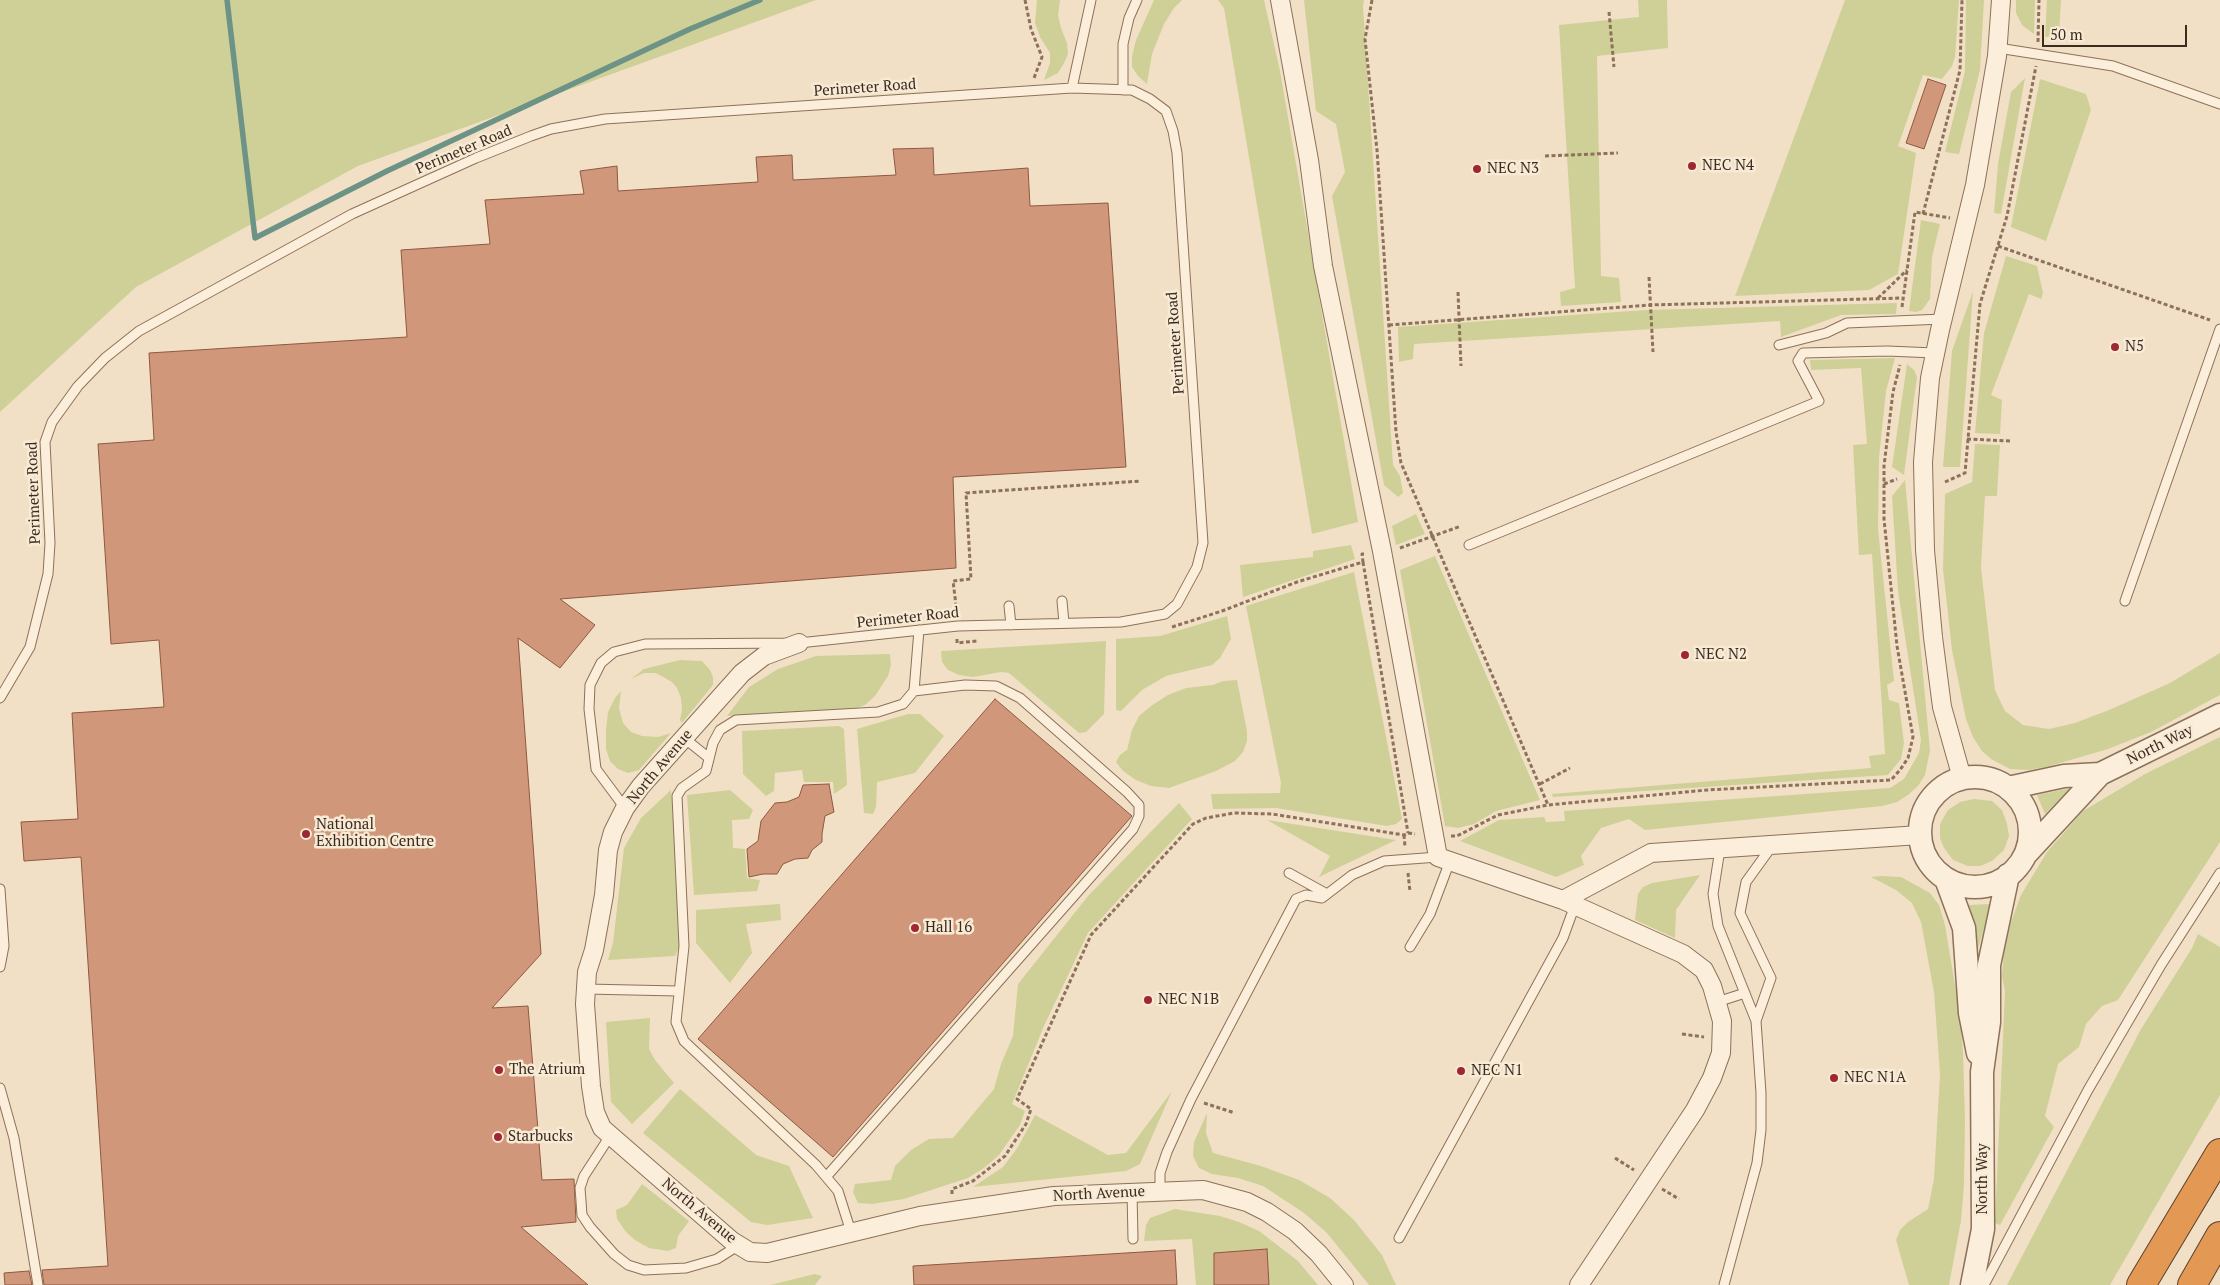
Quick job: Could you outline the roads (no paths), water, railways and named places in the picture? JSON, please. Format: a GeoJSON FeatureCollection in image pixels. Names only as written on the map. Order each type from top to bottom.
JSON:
{"type":"FeatureCollection","features":[{"type":"Feature","properties":{"kind":"highway"},"geometry":{"type":"LineString","coordinates":[[2141,1285],[2220,1153]]}},
{"type":"Feature","properties":{"kind":"highway"},"geometry":{"type":"LineString","coordinates":[[2192,1285],[2220,1236]]}},
{"type":"Feature","properties":{"kind":"street"},"geometry":{"type":"LineString","coordinates":[[1280,0],[1309,160],[1323,266],[1382,551],[1433,837],[1444,859],[1569,902],[1683,954],[1704,970],[1717,1002],[1722,1022],[1721,1053],[1712,1078],[1695,1110],[1579,1285]]}},
{"type":"Feature","properties":{"kind":"street"},"geometry":{"type":"LineString","coordinates":[[1962,778],[1942,707],[1932,637],[1925,550],[1923,462],[1930,378],[1975,185],[1998,48],[2001,0]]}},
{"type":"Feature","properties":{"kind":"street","name":"North Avenue"},"geometry":{"type":"LineString","coordinates":[[799,643],[764,656],[742,673],[641,786],[625,808],[613,832],[608,850],[604,895],[594,950],[587,972],[585,1004],[591,1086],[595,1112],[602,1128],[739,1245],[750,1252],[767,1253],[920,1216],[1054,1196],[1203,1190],[1248,1202],[1267,1212],[1295,1231],[1319,1254],[1344,1285]]}},
{"type":"Feature","properties":{"kind":"street","name":"North Way"},"geometry":{"type":"LineString","coordinates":[[2024,856],[2100,774],[2220,715]]}},
{"type":"Feature","properties":{"kind":"street","name":"North Way"},"geometry":{"type":"LineString","coordinates":[[2008,788],[2064,776],[2100,774]]}},
{"type":"Feature","properties":{"kind":"street"},"geometry":{"type":"LineString","coordinates":[[1962,778],[1986,778],[2008,788],[2019,799],[2026,812],[2029,826],[2029,841],[2024,856],[2008,876],[1988,885],[1966,886],[1946,879],[1932,867],[1923,852],[1920,835],[1924,810],[1930,799],[1950,782],[1962,778]]}},
{"type":"Feature","properties":{"kind":"street"},"geometry":{"type":"LineString","coordinates":[[1569,902],[1651,853],[1920,835]]}},
{"type":"Feature","properties":{"kind":"street","name":"North Way"},"geometry":{"type":"LineString","coordinates":[[1972,1285],[1983,1229],[1982,1072],[1989,1022],[1990,965],[2008,876]]}},
{"type":"Feature","properties":{"kind":"street","name":"North Way"},"geometry":{"type":"LineString","coordinates":[[1946,879],[1964,928],[1970,1013],[1982,1072]]}},
{"type":"Feature","properties":{"kind":"lane"},"geometry":{"type":"LineString","coordinates":[[1072,88],[1090,0]]}},
{"type":"Feature","properties":{"kind":"lane"},"geometry":{"type":"LineString","coordinates":[[1123,90],[1123,44],[1129,18],[1137,0]]}},
{"type":"Feature","properties":{"kind":"lane"},"geometry":{"type":"LineString","coordinates":[[1998,48],[2113,66],[2220,104]]}},
{"type":"Feature","properties":{"kind":"lane","name":"Perimeter Road"},"geometry":{"type":"LineString","coordinates":[[0,698],[3,688],[18,670],[30,647],[48,574],[50,543],[45,442],[47,432],[78,386],[104,358],[139,331],[214,288],[352,214],[476,158],[551,129],[605,119],[1072,88],[1132,90],[1150,99],[1166,111],[1173,131],[1177,153],[1203,543],[1197,567],[1187,589],[1177,604],[1165,614],[1121,622],[958,626],[799,643],[645,644],[614,652],[601,663],[590,685],[589,709],[596,769],[625,808]]}},
{"type":"Feature","properties":{"kind":"lane"},"geometry":{"type":"LineString","coordinates":[[1779,345],[1826,333],[1847,324],[1943,319]]}},
{"type":"Feature","properties":{"kind":"lane"},"geometry":{"type":"LineString","coordinates":[[2125,601],[2220,329]]}},
{"type":"Feature","properties":{"kind":"lane"},"geometry":{"type":"LineString","coordinates":[[1470,545],[1819,401],[1798,361],[1803,354],[1935,353]]}},
{"type":"Feature","properties":{"kind":"lane"},"geometry":{"type":"LineString","coordinates":[[1062,600],[1064,623]]}},
{"type":"Feature","properties":{"kind":"lane"},"geometry":{"type":"LineString","coordinates":[[1009,606],[1010,624]]}},
{"type":"Feature","properties":{"kind":"lane"},"geometry":{"type":"LineString","coordinates":[[851,1232],[838,1190],[816,1165],[684,1041],[676,1022],[684,946],[677,796],[682,788],[706,771],[713,743],[720,730],[736,720],[878,712],[903,704],[914,690],[919,630]]}},
{"type":"Feature","properties":{"kind":"lane"},"geometry":{"type":"LineString","coordinates":[[826,1177],[1133,829],[1139,816],[1139,806],[1127,792],[1020,698],[996,686],[964,686],[914,690]]}},
{"type":"Feature","properties":{"kind":"lane"},"geometry":{"type":"LineString","coordinates":[[684,738],[709,758]]}},
{"type":"Feature","properties":{"kind":"lane"},"geometry":{"type":"LineString","coordinates":[[1756,1021],[1771,978],[1740,913],[1746,882],[1772,846]]}},
{"type":"Feature","properties":{"kind":"lane"},"geometry":{"type":"LineString","coordinates":[[1720,849],[1713,894],[1718,926],[1756,1021],[1761,1093],[1761,1130],[1757,1163],[1724,1285]]}},
{"type":"Feature","properties":{"kind":"lane"},"geometry":{"type":"LineString","coordinates":[[1160,1191],[1160,1173],[1167,1152],[1191,1099],[1296,899],[1306,895],[1322,898],[1352,876],[1384,861],[1444,859],[1430,914],[1410,947]]}},
{"type":"Feature","properties":{"kind":"lane"},"geometry":{"type":"LineString","coordinates":[[1289,873],[1327,894]]}},
{"type":"Feature","properties":{"kind":"lane"},"geometry":{"type":"LineString","coordinates":[[1984,1285],[2088,1090],[2161,965],[2220,873]]}},
{"type":"Feature","properties":{"kind":"lane"},"geometry":{"type":"LineString","coordinates":[[0,889],[4,946],[0,967]]}},
{"type":"Feature","properties":{"kind":"lane"},"geometry":{"type":"LineString","coordinates":[[1399,1238],[1563,938],[1569,902]]}},
{"type":"Feature","properties":{"kind":"lane"},"geometry":{"type":"LineString","coordinates":[[586,989],[678,991]]}},
{"type":"Feature","properties":{"kind":"lane"},"geometry":{"type":"LineString","coordinates":[[1717,1002],[1745,994]]}},
{"type":"Feature","properties":{"kind":"lane"},"geometry":{"type":"LineString","coordinates":[[0,1088],[14,1138],[38,1285]]}},
{"type":"Feature","properties":{"kind":"lane"},"geometry":{"type":"LineString","coordinates":[[610,1136],[584,1176],[580,1188],[580,1201],[582,1215],[614,1254],[628,1265],[644,1270],[678,1269],[701,1265],[717,1259],[739,1245]]}},
{"type":"Feature","properties":{"kind":"lane"},"geometry":{"type":"LineString","coordinates":[[1132,1192],[1133,1239]]}},
{"type":"Feature","properties":{"kind":"waterway"},"geometry":{"type":"LineString","coordinates":[[227,0],[255,238],[387,171],[690,29],[760,0]]}},
{"type":"Feature","properties":{"kind":"place","name":"NEC N4"},"geometry":{"type":"Point","coordinates":[1692,166]}},
{"type":"Feature","properties":{"kind":"place","name":"NEC N3"},"geometry":{"type":"Point","coordinates":[1477,169]}},
{"type":"Feature","properties":{"kind":"place","name":"N5"},"geometry":{"type":"Point","coordinates":[2115,347]}},
{"type":"Feature","properties":{"kind":"place","name":"NEC N2"},"geometry":{"type":"Point","coordinates":[1685,655]}},
{"type":"Feature","properties":{"kind":"place","name":"National Exhibition Centre"},"geometry":{"type":"Point","coordinates":[306,834]}},
{"type":"Feature","properties":{"kind":"place","name":"Hall 16"},"geometry":{"type":"Point","coordinates":[915,928]}},
{"type":"Feature","properties":{"kind":"place","name":"NEC N1B"},"geometry":{"type":"Point","coordinates":[1148,1000]}},
{"type":"Feature","properties":{"kind":"place","name":"The Atrium"},"geometry":{"type":"Point","coordinates":[499,1070]}},
{"type":"Feature","properties":{"kind":"place","name":"NEC N1"},"geometry":{"type":"Point","coordinates":[1461,1071]}},
{"type":"Feature","properties":{"kind":"place","name":"NEC N1A"},"geometry":{"type":"Point","coordinates":[1834,1078]}},
{"type":"Feature","properties":{"kind":"place","name":"Starbucks"},"geometry":{"type":"Point","coordinates":[498,1137]}}]}
